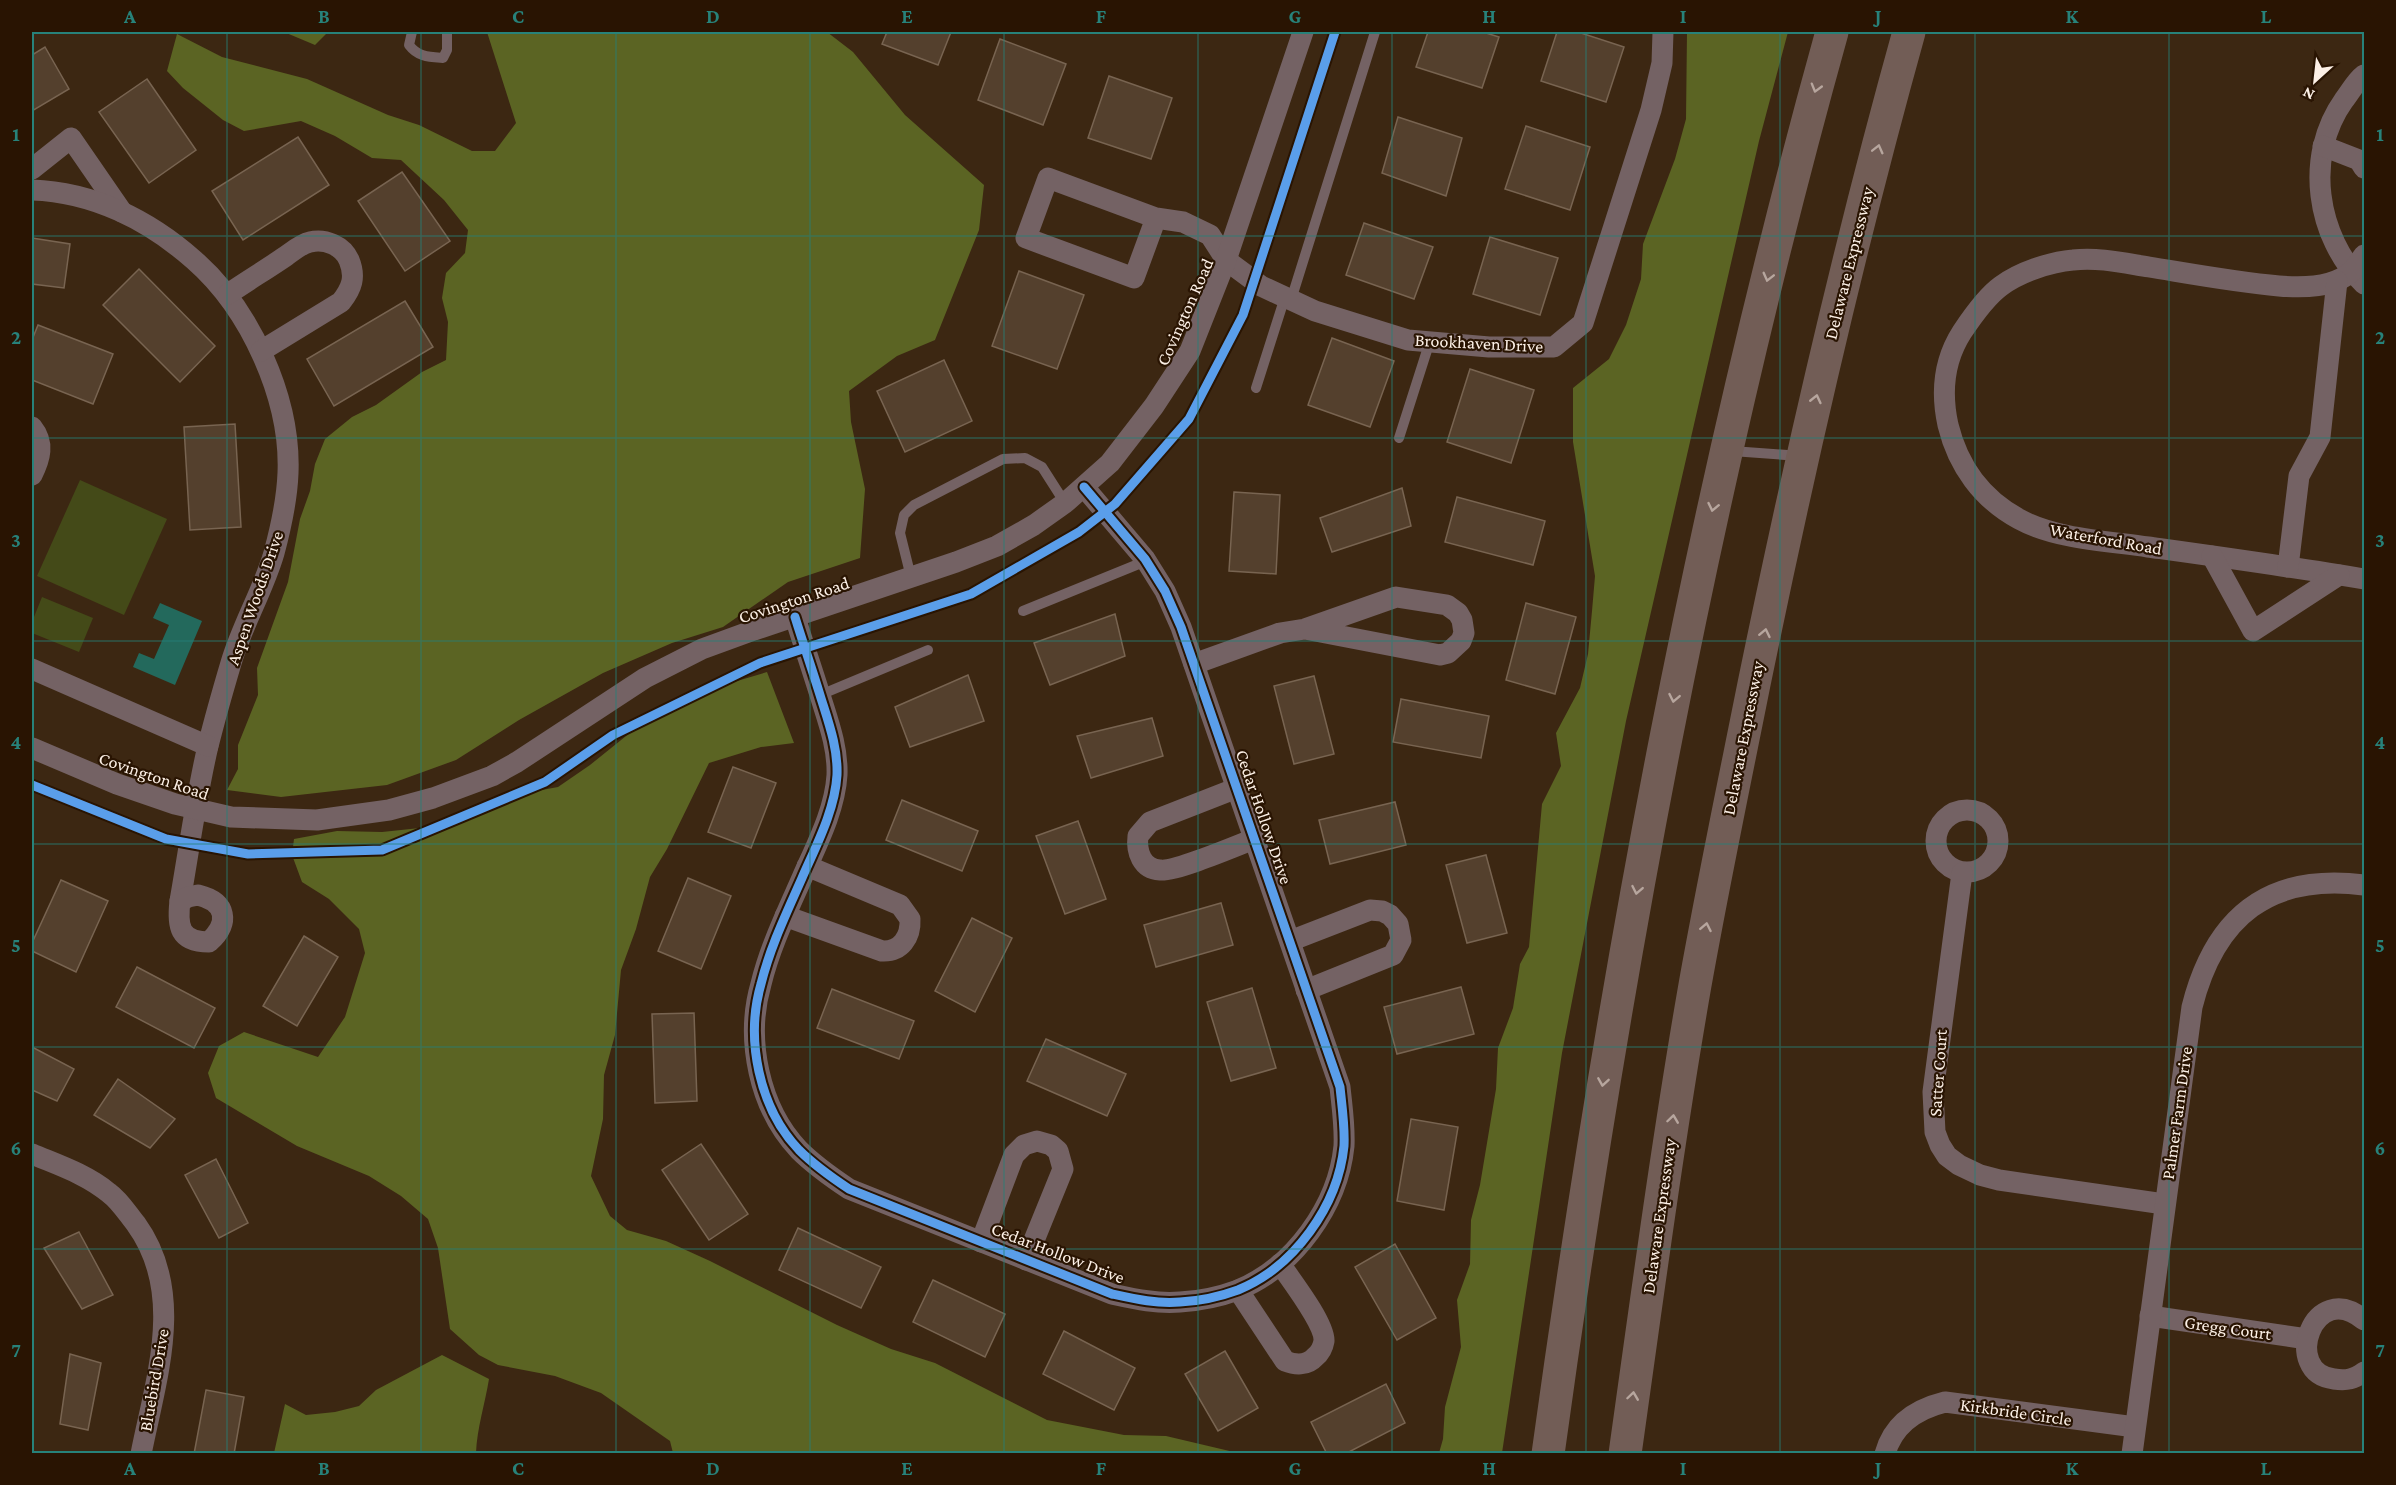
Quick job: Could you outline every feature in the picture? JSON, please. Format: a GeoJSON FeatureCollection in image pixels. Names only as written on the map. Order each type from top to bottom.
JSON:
{"type":"FeatureCollection","features":[{"type":"Feature","properties":{"kind":"highway"},"geometry":{"type":"LineString","coordinates":[[1548,1454],[1602,1086],[1681,662],[1725,450],[1775,245],[1832,32]]}},
{"type":"Feature","properties":{"kind":"highway","name":"Delaware Expressway"},"geometry":{"type":"LineString","coordinates":[[1625,1454],[1673,1122],[1696,981],[1741,749],[1803,456],[1836,314],[1909,32]]}},
{"type":"Feature","properties":{"kind":"street","name":"Covington Road"},"geometry":{"type":"LineString","coordinates":[[32,748],[117,784],[197,810],[231,817],[317,820],[389,810],[433,798],[492,776],[517,762],[613,697],[702,649],[997,546],[1034,525],[1065,503],[1110,463],[1173,380],[1190,351],[1226,260],[1303,32]]}},
{"type":"Feature","properties":{"kind":"street","name":"Brookhaven Drive"},"geometry":{"type":"LineString","coordinates":[[1226,260],[1261,286],[1315,311],[1407,340],[1489,347],[1554,347],[1583,323],[1651,110],[1662,63],[1663,32]]}},
{"type":"Feature","properties":{"kind":"street"},"geometry":{"type":"LineString","coordinates":[[2351,279],[2323,211],[2320,187],[2323,146],[2338,108],[2364,75]]}},
{"type":"Feature","properties":{"kind":"street","name":"Aspen Woods Drive"},"geometry":{"type":"LineString","coordinates":[[32,169],[71,138],[122,212]]}},
{"type":"Feature","properties":{"kind":"street"},"geometry":{"type":"LineString","coordinates":[[2323,146],[2359,160],[2364,168]]}},
{"type":"Feature","properties":{"kind":"street"},"geometry":{"type":"LineString","coordinates":[[1156,218],[1134,278],[1026,238],[1048,178],[1156,218],[1183,222],[1210,235],[1226,260]]}},
{"type":"Feature","properties":{"kind":"street","name":"Aspen Woods Drive"},"geometry":{"type":"LineString","coordinates":[[32,190],[66,194],[122,212],[153,227],[175,243],[211,275],[228,294],[261,351],[272,379],[287,441],[288,472],[285,507],[273,554],[232,660],[208,746],[197,810]]}},
{"type":"Feature","properties":{"kind":"street"},"geometry":{"type":"LineString","coordinates":[[228,294],[307,242],[327,242],[347,256],[353,270],[353,280],[350,290],[341,302],[261,351]]}},
{"type":"Feature","properties":{"kind":"street"},"geometry":{"type":"LineString","coordinates":[[2288,567],[2299,476],[2320,437],[2351,279],[2364,255]]}},
{"type":"Feature","properties":{"kind":"street","name":"Waterford Road"},"geometry":{"type":"LineString","coordinates":[[2351,279],[2297,288],[2254,284],[2110,261],[2073,260],[2050,265],[2002,285],[1994,292],[1963,330],[1954,345],[1946,368],[1944,386],[1946,416],[1951,435],[1969,475],[1998,506],[2036,526],[2074,536],[2364,579]]}},
{"type":"Feature","properties":{"kind":"street"},"geometry":{"type":"LineString","coordinates":[[32,427],[41,446],[39,460],[32,475]]}},
{"type":"Feature","properties":{"kind":"street","name":"Cedar Hollow Drive"},"geometry":{"type":"LineString","coordinates":[[795,617],[832,733],[837,758],[837,776],[831,806],[785,916],[761,983],[755,1040],[762,1083],[781,1125],[797,1148],[817,1167],[849,1189],[1112,1294],[1150,1302],[1178,1303],[1213,1298],[1238,1290],[1257,1281],[1280,1264],[1303,1240],[1325,1208],[1336,1184],[1344,1146],[1340,1087],[1194,664],[1165,591],[1146,561],[1084,487]]}},
{"type":"Feature","properties":{"kind":"street"},"geometry":{"type":"LineString","coordinates":[[2212,556],[2253,631],[2339,575]]}},
{"type":"Feature","properties":{"kind":"street"},"geometry":{"type":"LineString","coordinates":[[1194,664],[1280,633],[1305,629],[1396,597],[1448,605],[1458,613],[1462,620],[1464,633],[1455,648],[1440,655],[1305,629]]}},
{"type":"Feature","properties":{"kind":"street"},"geometry":{"type":"LineString","coordinates":[[32,669],[208,746]]}},
{"type":"Feature","properties":{"kind":"street","name":"Cedar Hollow Drive"},"geometry":{"type":"LineString","coordinates":[[1237,788],[1150,822],[1138,836],[1138,854],[1150,867],[1168,870],[1254,839]]}},
{"type":"Feature","properties":{"kind":"street","name":"Covington Road"},"geometry":{"type":"LineString","coordinates":[[180,902],[197,810]]}},
{"type":"Feature","properties":{"kind":"street"},"geometry":{"type":"LineString","coordinates":[[785,916],[882,951],[900,946],[908,936],[910,919],[900,905],[807,866]]}},
{"type":"Feature","properties":{"kind":"street","name":"Satter Court"},"geometry":{"type":"LineString","coordinates":[[1962,873],[1933,1092],[1935,1132],[1940,1145],[1947,1156],[1959,1165],[1999,1180],[2164,1204]]}},
{"type":"Feature","properties":{"kind":"street","name":"Palmer Farm Drive"},"geometry":{"type":"LineString","coordinates":[[2132,1454],[2192,1007],[2206,964],[2218,941],[2232,924],[2247,910],[2271,896],[2290,888],[2318,883],[2364,885]]}},
{"type":"Feature","properties":{"kind":"street"},"geometry":{"type":"LineString","coordinates":[[1290,941],[1370,910],[1382,911],[1390,915],[1398,924],[1401,940],[1393,955],[1306,990]]}},
{"type":"Feature","properties":{"kind":"street","name":"Cedar Hollow Drive"},"geometry":{"type":"LineString","coordinates":[[981,1242],[1014,1155],[1024,1145],[1037,1141],[1051,1144],[1058,1151],[1063,1169],[1026,1260]]}},
{"type":"Feature","properties":{"kind":"street","name":"Bluebird Drive"},"geometry":{"type":"LineString","coordinates":[[32,1154],[78,1172],[109,1192],[122,1204],[141,1231],[154,1257],[160,1279],[165,1325],[141,1454]]}},
{"type":"Feature","properties":{"kind":"street"},"geometry":{"type":"LineString","coordinates":[[1238,1290],[1285,1361],[1302,1364],[1314,1359],[1322,1349],[1324,1340],[1322,1328],[1280,1264]]}},
{"type":"Feature","properties":{"kind":"street"},"geometry":{"type":"LineString","coordinates":[[2364,1320],[2352,1311],[2339,1309],[2326,1312],[2316,1319],[2308,1331],[2307,1339],[2311,1364],[2318,1373],[2326,1378],[2354,1379],[2364,1372]]}},
{"type":"Feature","properties":{"kind":"street","name":"Gregg Court"},"geometry":{"type":"LineString","coordinates":[[2150,1316],[2307,1339]]}},
{"type":"Feature","properties":{"kind":"street","name":"Kirkbride Circle"},"geometry":{"type":"LineString","coordinates":[[1885,1454],[1891,1438],[1913,1415],[1928,1406],[1945,1402],[2135,1427]]}},
{"type":"Feature","properties":{"kind":"lane"},"geometry":{"type":"LineString","coordinates":[[412,32],[409,45],[414,52],[425,57],[443,58],[447,50],[447,32]]}},
{"type":"Feature","properties":{"kind":"lane"},"geometry":{"type":"LineString","coordinates":[[1256,388],[1288,298],[1375,32]]}},
{"type":"Feature","properties":{"kind":"lane"},"geometry":{"type":"LineString","coordinates":[[1399,438],[1430,341]]}},
{"type":"Feature","properties":{"kind":"lane"},"geometry":{"type":"LineString","coordinates":[[1725,450],[1803,456]]}},
{"type":"Feature","properties":{"kind":"lane"},"geometry":{"type":"LineString","coordinates":[[911,577],[900,533],[903,515],[914,505],[1003,459],[1025,458],[1041,467],[1065,503]]}},
{"type":"Feature","properties":{"kind":"lane"},"geometry":{"type":"LineString","coordinates":[[1023,611],[1146,561]]}},
{"type":"Feature","properties":{"kind":"lane"},"geometry":{"type":"LineString","coordinates":[[820,695],[928,650]]}},
{"type":"Feature","properties":{"kind":"green space"},"geometry":{"type":"Polygon","coordinates":[[[284,32],[328,32],[315,45],[284,32]]]}},
{"type":"Feature","properties":{"kind":"green space"},"geometry":{"type":"Polygon","coordinates":[[[487,32],[827,32],[853,52],[905,115],[984,185],[979,230],[935,340],[897,356],[849,391],[851,422],[865,489],[860,558],[788,582],[723,627],[672,643],[603,673],[519,720],[456,760],[387,785],[281,797],[227,790],[238,769],[238,745],[258,695],[257,668],[288,582],[300,519],[310,491],[315,464],[325,439],[352,417],[376,405],[422,372],[446,360],[448,322],[442,298],[446,273],[465,253],[468,230],[444,200],[401,160],[372,158],[335,136],[301,121],[244,131],[223,120],[183,88],[167,71],[177,34],[222,57],[307,79],[388,115],[419,125],[472,151],[495,151],[516,123],[487,32]]]}},
{"type":"Feature","properties":{"kind":"green space"},"geometry":{"type":"Polygon","coordinates":[[[1687,32],[1788,32],[1759,141],[1626,721],[1562,1053],[1502,1453],[1439,1453],[1443,1439],[1445,1407],[1461,1347],[1457,1300],[1470,1264],[1471,1220],[1480,1185],[1496,1089],[1498,1048],[1513,1008],[1520,964],[1529,947],[1542,804],[1561,766],[1556,733],[1580,688],[1588,654],[1595,576],[1573,442],[1573,388],[1609,359],[1626,325],[1641,279],[1643,244],[1675,159],[1686,119],[1687,32]]]}},
{"type":"Feature","properties":{"kind":"green space"},"geometry":{"type":"Polygon","coordinates":[[[80,480],[167,519],[124,615],[37,576],[80,480]]]}},
{"type":"Feature","properties":{"kind":"green space"},"geometry":{"type":"Polygon","coordinates":[[[42,597],[93,618],[79,652],[32,633],[32,622],[42,597]]]}},
{"type":"Feature","properties":{"kind":"green space"},"geometry":{"type":"Polygon","coordinates":[[[767,672],[794,743],[761,747],[709,763],[667,849],[650,877],[636,929],[621,970],[615,1035],[604,1075],[603,1119],[591,1176],[610,1216],[627,1230],[666,1241],[837,1325],[891,1349],[935,1363],[1047,1420],[1124,1435],[1166,1436],[1238,1453],[673,1453],[670,1441],[601,1393],[555,1376],[498,1365],[479,1355],[450,1329],[438,1248],[428,1219],[401,1196],[369,1176],[297,1146],[216,1098],[208,1073],[219,1046],[244,1032],[318,1057],[345,1017],[365,953],[359,929],[329,899],[302,882],[292,855],[294,839],[337,831],[382,832],[439,826],[488,800],[558,787],[631,732],[662,712],[700,692],[767,672]]]}},
{"type":"Feature","properties":{"kind":"green space"},"geometry":{"type":"Polygon","coordinates":[[[442,1355],[489,1379],[479,1425],[476,1453],[274,1453],[285,1404],[306,1415],[335,1412],[359,1406],[376,1390],[442,1355]]]}},
{"type":"Feature","properties":{"kind":"water"},"geometry":{"type":"Polygon","coordinates":[[[160,603],[202,621],[175,685],[133,667],[139,653],[154,659],[169,625],[153,618],[160,603]]]}},
{"type":"Feature","properties":{"kind":"building"},"geometry":{"type":"Polygon","coordinates":[[[887,32],[951,32],[938,65],[882,44],[887,32]]]}},
{"type":"Feature","properties":{"kind":"building"},"geometry":{"type":"Polygon","coordinates":[[[1428,32],[1483,32],[1499,37],[1482,88],[1416,67],[1428,32]]]}},
{"type":"Feature","properties":{"kind":"building"},"geometry":{"type":"Polygon","coordinates":[[[1557,32],[1578,32],[1624,47],[1606,102],[1541,81],[1557,32]]]}},
{"type":"Feature","properties":{"kind":"building"},"geometry":{"type":"Polygon","coordinates":[[[1000,39],[1066,64],[1043,125],[978,100],[1000,39]]]}},
{"type":"Feature","properties":{"kind":"building"},"geometry":{"type":"Polygon","coordinates":[[[45,47],[69,89],[32,111],[32,55],[45,47]]]}},
{"type":"Feature","properties":{"kind":"building"},"geometry":{"type":"Polygon","coordinates":[[[1109,76],[1172,98],[1151,159],[1088,138],[1109,76]]]}},
{"type":"Feature","properties":{"kind":"building"},"geometry":{"type":"Polygon","coordinates":[[[147,79],[196,150],[149,183],[99,112],[147,79]]]}},
{"type":"Feature","properties":{"kind":"building"},"geometry":{"type":"Polygon","coordinates":[[[1398,117],[1462,138],[1446,196],[1382,173],[1398,117]]]}},
{"type":"Feature","properties":{"kind":"building"},"geometry":{"type":"Polygon","coordinates":[[[1526,126],[1590,147],[1570,210],[1505,189],[1526,126]]]}},
{"type":"Feature","properties":{"kind":"building"},"geometry":{"type":"Polygon","coordinates":[[[298,137],[329,185],[243,240],[212,191],[298,137]]]}},
{"type":"Feature","properties":{"kind":"building"},"geometry":{"type":"Polygon","coordinates":[[[402,172],[450,241],[405,271],[358,201],[402,172]]]}},
{"type":"Feature","properties":{"kind":"building"},"geometry":{"type":"Polygon","coordinates":[[[1364,223],[1433,247],[1414,299],[1346,275],[1364,223]]]}},
{"type":"Feature","properties":{"kind":"building"},"geometry":{"type":"Polygon","coordinates":[[[1490,237],[1558,258],[1540,315],[1473,294],[1490,237]]]}},
{"type":"Feature","properties":{"kind":"building"},"geometry":{"type":"Polygon","coordinates":[[[32,238],[70,244],[64,288],[32,284],[32,238]]]}},
{"type":"Feature","properties":{"kind":"building"},"geometry":{"type":"Polygon","coordinates":[[[139,269],[215,346],[180,382],[103,305],[139,269]]]}},
{"type":"Feature","properties":{"kind":"building"},"geometry":{"type":"Polygon","coordinates":[[[1019,271],[1084,295],[1057,369],[992,346],[1019,271]]]}},
{"type":"Feature","properties":{"kind":"building"},"geometry":{"type":"Polygon","coordinates":[[[405,301],[433,347],[334,406],[307,359],[405,301]]]}},
{"type":"Feature","properties":{"kind":"building"},"geometry":{"type":"Polygon","coordinates":[[[38,325],[113,354],[93,404],[32,380],[32,340],[38,325]]]}},
{"type":"Feature","properties":{"kind":"building"},"geometry":{"type":"Polygon","coordinates":[[[1332,338],[1394,361],[1370,427],[1308,405],[1332,338]]]}},
{"type":"Feature","properties":{"kind":"building"},"geometry":{"type":"Polygon","coordinates":[[[944,360],[972,421],[905,452],[877,391],[944,360]]]}},
{"type":"Feature","properties":{"kind":"building"},"geometry":{"type":"Polygon","coordinates":[[[1470,369],[1534,390],[1511,463],[1447,442],[1470,369]]]}},
{"type":"Feature","properties":{"kind":"building"},"geometry":{"type":"Polygon","coordinates":[[[235,424],[241,527],[190,530],[184,427],[235,424]]]}},
{"type":"Feature","properties":{"kind":"building"},"geometry":{"type":"Polygon","coordinates":[[[1402,488],[1411,526],[1332,552],[1320,518],[1402,488]]]}},
{"type":"Feature","properties":{"kind":"building"},"geometry":{"type":"Polygon","coordinates":[[[1234,492],[1280,495],[1276,574],[1229,571],[1234,492]]]}},
{"type":"Feature","properties":{"kind":"building"},"geometry":{"type":"Polygon","coordinates":[[[1457,497],[1545,521],[1533,565],[1445,542],[1457,497]]]}},
{"type":"Feature","properties":{"kind":"building"},"geometry":{"type":"Polygon","coordinates":[[[1526,603],[1576,617],[1555,694],[1506,680],[1526,603]]]}},
{"type":"Feature","properties":{"kind":"building"},"geometry":{"type":"Polygon","coordinates":[[[1115,614],[1125,656],[1050,685],[1034,643],[1115,614]]]}},
{"type":"Feature","properties":{"kind":"building"},"geometry":{"type":"Polygon","coordinates":[[[968,675],[984,721],[910,747],[895,707],[968,675]]]}},
{"type":"Feature","properties":{"kind":"building"},"geometry":{"type":"Polygon","coordinates":[[[1314,676],[1334,754],[1294,764],[1274,686],[1314,676]]]}},
{"type":"Feature","properties":{"kind":"building"},"geometry":{"type":"Polygon","coordinates":[[[1401,699],[1489,716],[1481,758],[1393,742],[1401,699]]]}},
{"type":"Feature","properties":{"kind":"building"},"geometry":{"type":"Polygon","coordinates":[[[1152,718],[1163,756],[1091,778],[1077,736],[1152,718]]]}},
{"type":"Feature","properties":{"kind":"building"},"geometry":{"type":"Polygon","coordinates":[[[733,767],[776,783],[751,848],[708,832],[733,767]]]}},
{"type":"Feature","properties":{"kind":"building"},"geometry":{"type":"Polygon","coordinates":[[[902,800],[978,831],[962,871],[886,840],[902,800]]]}},
{"type":"Feature","properties":{"kind":"building"},"geometry":{"type":"Polygon","coordinates":[[[1395,802],[1406,845],[1330,864],[1319,820],[1395,802]]]}},
{"type":"Feature","properties":{"kind":"building"},"geometry":{"type":"Polygon","coordinates":[[[1078,821],[1106,899],[1065,914],[1036,836],[1078,821]]]}},
{"type":"Feature","properties":{"kind":"building"},"geometry":{"type":"Polygon","coordinates":[[[1486,855],[1507,933],[1467,943],[1446,865],[1486,855]]]}},
{"type":"Feature","properties":{"kind":"building"},"geometry":{"type":"Polygon","coordinates":[[[688,878],[731,896],[701,969],[658,951],[688,878]]]}},
{"type":"Feature","properties":{"kind":"building"},"geometry":{"type":"Polygon","coordinates":[[[61,880],[108,901],[76,972],[32,951],[32,943],[61,880]]]}},
{"type":"Feature","properties":{"kind":"building"},"geometry":{"type":"Polygon","coordinates":[[[1221,903],[1233,945],[1156,967],[1144,925],[1221,903]]]}},
{"type":"Feature","properties":{"kind":"building"},"geometry":{"type":"Polygon","coordinates":[[[972,918],[1012,938],[975,1012],[935,991],[972,918]]]}},
{"type":"Feature","properties":{"kind":"building"},"geometry":{"type":"Polygon","coordinates":[[[304,936],[338,957],[297,1026],[263,1006],[304,936]]]}},
{"type":"Feature","properties":{"kind":"building"},"geometry":{"type":"Polygon","coordinates":[[[137,967],[215,1008],[194,1048],[116,1007],[137,967]]]}},
{"type":"Feature","properties":{"kind":"building"},"geometry":{"type":"Polygon","coordinates":[[[1461,987],[1474,1034],[1397,1054],[1384,1007],[1461,987]]]}},
{"type":"Feature","properties":{"kind":"building"},"geometry":{"type":"Polygon","coordinates":[[[1252,988],[1276,1068],[1231,1081],[1207,1002],[1252,988]]]}},
{"type":"Feature","properties":{"kind":"building"},"geometry":{"type":"Polygon","coordinates":[[[832,989],[914,1021],[899,1059],[817,1028],[832,989]]]}},
{"type":"Feature","properties":{"kind":"building"},"geometry":{"type":"Polygon","coordinates":[[[694,1013],[697,1101],[655,1103],[652,1014],[694,1013]]]}},
{"type":"Feature","properties":{"kind":"building"},"geometry":{"type":"Polygon","coordinates":[[[1046,1039],[1126,1074],[1107,1116],[1027,1081],[1046,1039]]]}},
{"type":"Feature","properties":{"kind":"building"},"geometry":{"type":"Polygon","coordinates":[[[32,1047],[74,1069],[57,1101],[32,1090],[32,1047]]]}},
{"type":"Feature","properties":{"kind":"building"},"geometry":{"type":"Polygon","coordinates":[[[118,1079],[175,1119],[150,1148],[94,1115],[118,1079]]]}},
{"type":"Feature","properties":{"kind":"building"},"geometry":{"type":"Polygon","coordinates":[[[1411,1119],[1458,1127],[1444,1210],[1397,1201],[1411,1119]]]}},
{"type":"Feature","properties":{"kind":"building"},"geometry":{"type":"Polygon","coordinates":[[[701,1144],[748,1214],[709,1240],[662,1170],[701,1144]]]}},
{"type":"Feature","properties":{"kind":"building"},"geometry":{"type":"Polygon","coordinates":[[[216,1159],[248,1223],[219,1238],[185,1175],[216,1159]]]}},
{"type":"Feature","properties":{"kind":"building"},"geometry":{"type":"Polygon","coordinates":[[[798,1228],[881,1267],[861,1308],[779,1270],[798,1228]]]}},
{"type":"Feature","properties":{"kind":"building"},"geometry":{"type":"Polygon","coordinates":[[[79,1232],[113,1295],[82,1309],[44,1248],[79,1232]]]}},
{"type":"Feature","properties":{"kind":"building"},"geometry":{"type":"Polygon","coordinates":[[[1395,1244],[1436,1318],[1397,1340],[1355,1267],[1395,1244]]]}},
{"type":"Feature","properties":{"kind":"building"},"geometry":{"type":"Polygon","coordinates":[[[933,1280],[1005,1314],[985,1357],[913,1322],[933,1280]]]}},
{"type":"Feature","properties":{"kind":"building"},"geometry":{"type":"Polygon","coordinates":[[[1064,1331],[1135,1368],[1114,1410],[1043,1374],[1064,1331]]]}},
{"type":"Feature","properties":{"kind":"building"},"geometry":{"type":"Polygon","coordinates":[[[1225,1351],[1258,1408],[1218,1431],[1185,1374],[1225,1351]]]}},
{"type":"Feature","properties":{"kind":"building"},"geometry":{"type":"Polygon","coordinates":[[[70,1354],[101,1363],[88,1430],[60,1424],[70,1354]]]}},
{"type":"Feature","properties":{"kind":"building"},"geometry":{"type":"Polygon","coordinates":[[[1386,1384],[1405,1423],[1345,1454],[1327,1454],[1311,1422],[1386,1384]]]}},
{"type":"Feature","properties":{"kind":"building"},"geometry":{"type":"Polygon","coordinates":[[[206,1390],[244,1397],[234,1454],[194,1454],[206,1390]]]}},
{"type":"Feature","properties":{"kind":"cycle path"},"geometry":{"type":"LineString","coordinates":[[32,785],[166,839],[248,854],[382,850],[545,782],[613,735],[760,663],[971,594],[1079,532],[1115,504],[1189,419],[1243,315],[1335,32]]}},
{"type":"Feature","properties":{"kind":"cycle path"},"geometry":{"type":"LineString","coordinates":[[795,617],[832,734],[837,775],[829,815],[774,943],[756,1005],[755,1050],[759,1072],[765,1094],[785,1133],[811,1161],[849,1189],[1112,1294],[1146,1301],[1171,1302],[1202,1300],[1238,1290],[1258,1280],[1295,1250],[1323,1212],[1333,1191],[1344,1146],[1340,1087],[1181,627],[1165,591],[1145,559],[1084,487]]}}]}
